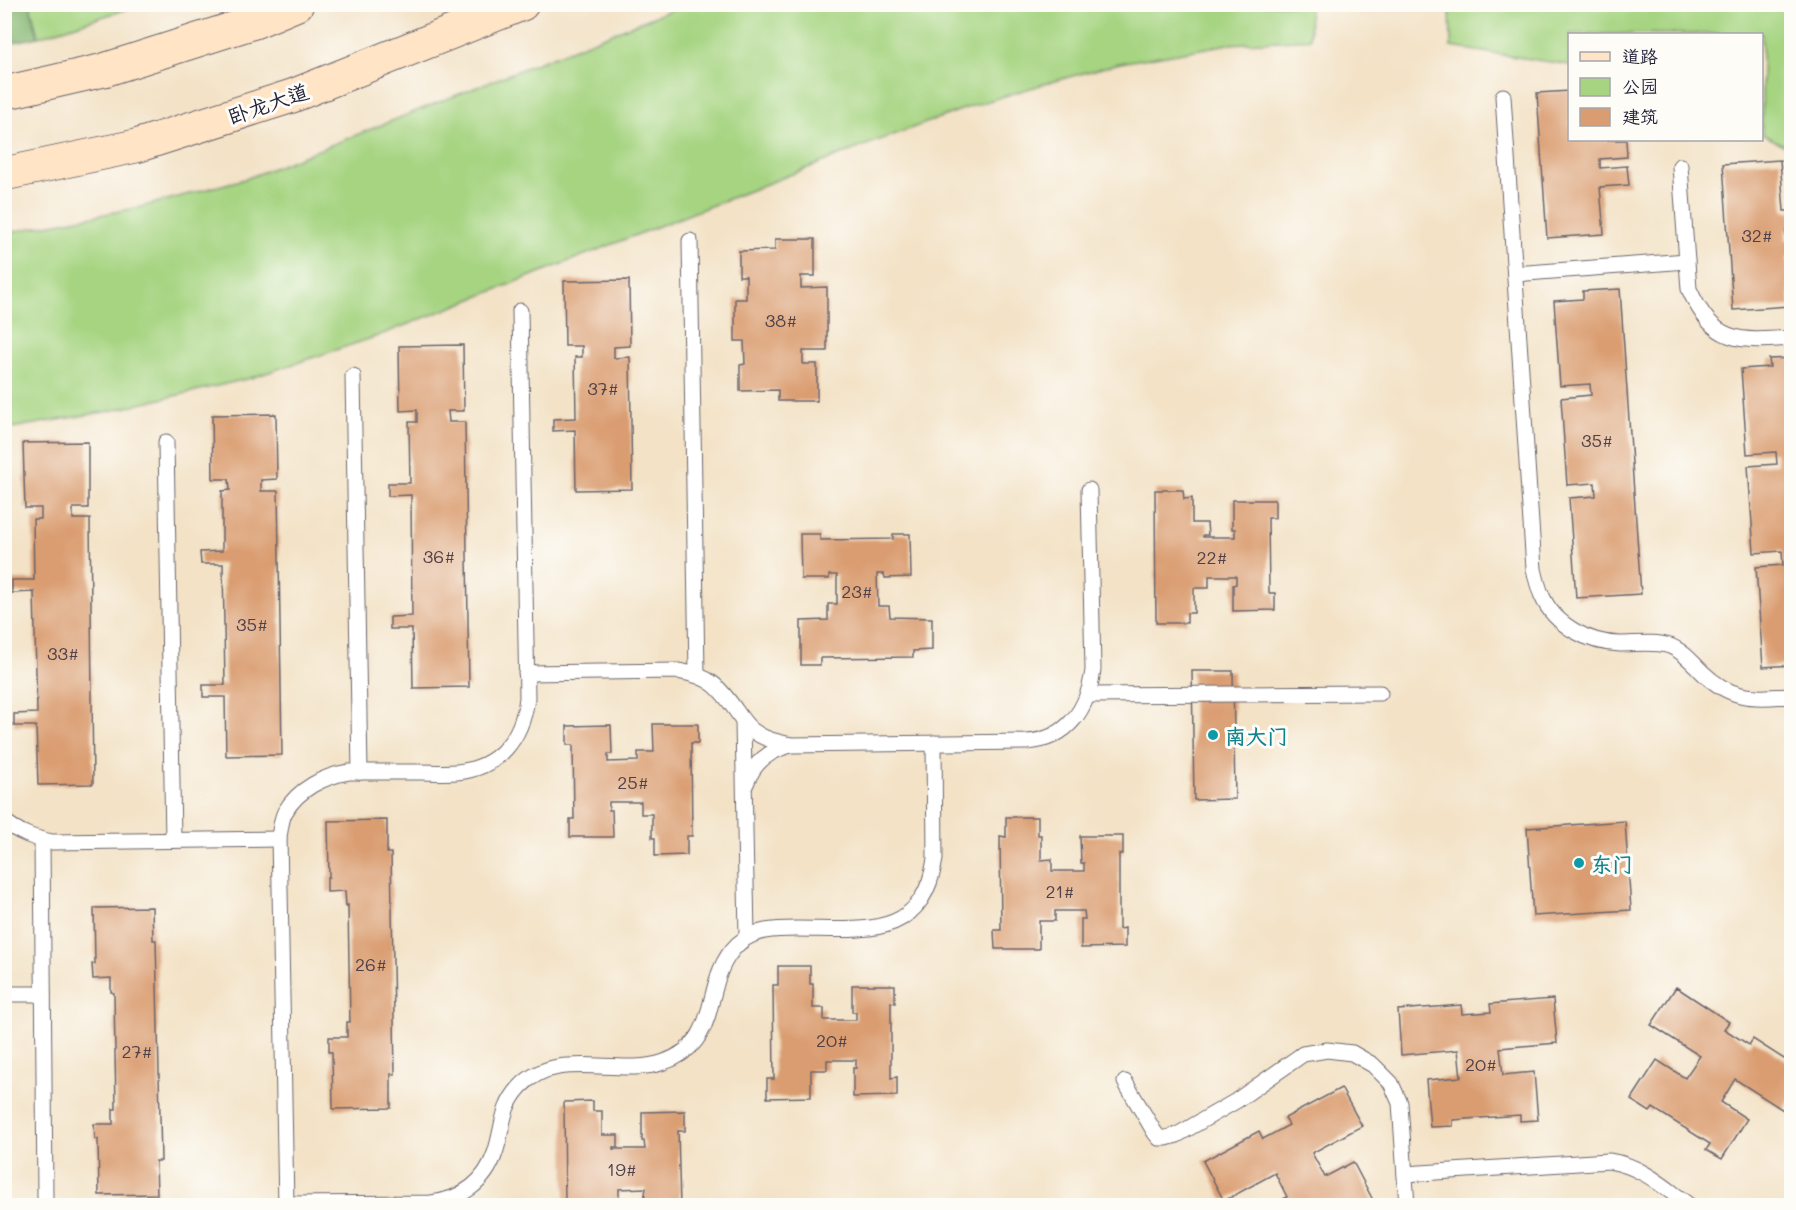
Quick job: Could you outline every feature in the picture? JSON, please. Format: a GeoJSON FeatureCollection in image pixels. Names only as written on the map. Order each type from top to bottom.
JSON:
{"type":"FeatureCollection","features":[{"type":"Feature","properties":{"kind":"main road"},"geometry":{"type":"LineString","coordinates":[[4,93],[104,70],[254,22],[297,4]]}},
{"type":"Feature","properties":{"kind":"main road","name":"卧龙大道"},"geometry":{"type":"LineString","coordinates":[[4,174],[136,146],[292,96],[522,4]]}},
{"type":"Feature","properties":{"kind":"lane"},"geometry":{"type":"LineString","coordinates":[[1503,96],[1534,569],[1542,597],[1557,618],[1576,633],[1599,643],[1648,643],[1671,647],[1688,657],[1712,682],[1731,693],[1750,698],[1791,696]]}},
{"type":"Feature","properties":{"kind":"lane"},"geometry":{"type":"LineString","coordinates":[[1680,166],[1689,289],[1697,306],[1709,323],[1728,336],[1751,341],[1791,338]]}},
{"type":"Feature","properties":{"kind":"lane"},"geometry":{"type":"LineString","coordinates":[[690,241],[697,674]]}},
{"type":"Feature","properties":{"kind":"lane"},"geometry":{"type":"LineString","coordinates":[[1515,274],[1687,261]]}},
{"type":"Feature","properties":{"kind":"lane"},"geometry":{"type":"LineString","coordinates":[[520,311],[527,698],[525,715],[518,733],[507,748],[495,759],[481,767],[457,772],[336,774],[306,789],[293,801],[284,814],[279,839],[286,1205],[448,1201],[463,1194],[479,1182],[495,1153],[502,1117],[509,1099],[523,1084],[543,1071],[562,1066],[646,1065],[664,1062],[681,1053],[694,1041],[708,1021],[715,983],[722,965],[733,949],[747,936],[783,929],[869,929],[888,925],[906,916],[918,905],[930,883],[935,859],[934,743]]}},
{"type":"Feature","properties":{"kind":"lane"},"geometry":{"type":"LineString","coordinates":[[353,376],[360,772]]}},
{"type":"Feature","properties":{"kind":"lane"},"geometry":{"type":"LineString","coordinates":[[166,442],[173,840]]}},
{"type":"Feature","properties":{"kind":"lane"},"geometry":{"type":"LineString","coordinates":[[526,673],[678,671],[697,674],[711,682],[724,694],[751,729],[763,737],[791,745],[1037,741],[1063,729],[1085,705],[1088,695],[1093,670],[1089,490]]}},
{"type":"Feature","properties":{"kind":"lane"},"geometry":{"type":"LineString","coordinates":[[1088,695],[1380,693]]}},
{"type":"Feature","properties":{"kind":"lane"},"geometry":{"type":"LineString","coordinates":[[743,721],[747,936]]}},
{"type":"Feature","properties":{"kind":"lane"},"geometry":{"type":"LineString","coordinates":[[744,790],[748,778],[760,761],[768,754],[791,745]]}},
{"type":"Feature","properties":{"kind":"lane"},"geometry":{"type":"LineString","coordinates":[[4,821],[16,831],[32,838],[52,842],[279,839]]}},
{"type":"Feature","properties":{"kind":"lane"},"geometry":{"type":"LineString","coordinates":[[42,840],[45,1197]]}},
{"type":"Feature","properties":{"kind":"lane"},"geometry":{"type":"LineString","coordinates":[[4,994],[43,994]]}},
{"type":"Feature","properties":{"kind":"lane"},"geometry":{"type":"LineString","coordinates":[[1125,1082],[1155,1133],[1160,1138],[1166,1138],[1177,1135],[1236,1101],[1303,1054],[1327,1050],[1352,1053],[1373,1065],[1391,1083],[1400,1103],[1407,1206]]}},
{"type":"Feature","properties":{"kind":"lane"},"geometry":{"type":"LineString","coordinates":[[1405,1174],[1610,1161],[1641,1170],[1690,1206]]}},
{"type":"Feature","properties":{"kind":"lane"},"geometry":{"type":"LineString","coordinates":[[1668,1190],[1676,1206]]}},
{"type":"Feature","properties":{"kind":"green space"},"geometry":{"type":"Polygon","coordinates":[[[30,4],[140,5],[38,37],[30,4]]]}},
{"type":"Feature","properties":{"kind":"green space"},"geometry":{"type":"Polygon","coordinates":[[[4,5],[30,5],[38,37],[5,44],[4,5]]]}},
{"type":"Feature","properties":{"kind":"green space"},"geometry":{"type":"Polygon","coordinates":[[[683,5],[1309,5],[1310,39],[1229,44],[1120,63],[1047,83],[972,106],[874,142],[375,337],[251,378],[110,411],[5,429],[5,233],[141,207],[248,178],[683,5]]]}},
{"type":"Feature","properties":{"kind":"green space"},"geometry":{"type":"Polygon","coordinates":[[[1450,5],[1791,5],[1791,149],[1763,135],[1763,33],[1568,33],[1568,65],[1451,47],[1450,5]]]}},
{"type":"Feature","properties":{"kind":"building"},"geometry":{"type":"Polygon","coordinates":[[[1568,91],[1568,141],[1626,141],[1627,157],[1600,159],[1600,168],[1627,166],[1629,185],[1600,187],[1604,234],[1547,238],[1537,93],[1568,91]]]}},
{"type":"Feature","properties":{"kind":"building"},"geometry":{"type":"Polygon","coordinates":[[[1780,160],[1784,211],[1792,211],[1792,230],[1786,230],[1786,240],[1792,239],[1792,258],[1787,258],[1790,306],[1733,310],[1723,164],[1780,160]]]}},
{"type":"Feature","properties":{"kind":"building"},"geometry":{"type":"Polygon","coordinates":[[[775,239],[815,239],[815,276],[801,276],[801,288],[827,287],[827,351],[803,351],[803,364],[817,364],[817,401],[778,401],[778,390],[740,391],[740,365],[745,364],[744,341],[735,341],[735,299],[746,299],[746,276],[739,276],[739,251],[775,250],[775,239]]]}},
{"type":"Feature","properties":{"kind":"building"},"geometry":{"type":"Polygon","coordinates":[[[629,280],[630,346],[614,347],[614,358],[630,357],[632,489],[576,490],[575,430],[553,431],[553,419],[576,418],[575,357],[582,357],[582,346],[565,346],[564,281],[629,280]]]}},
{"type":"Feature","properties":{"kind":"building"},"geometry":{"type":"Polygon","coordinates":[[[1620,289],[1641,594],[1576,598],[1569,498],[1596,496],[1595,483],[1567,485],[1561,398],[1591,395],[1590,384],[1560,386],[1554,301],[1583,299],[1583,291],[1620,289]]]}},
{"type":"Feature","properties":{"kind":"building"},"geometry":{"type":"Polygon","coordinates":[[[463,345],[464,411],[448,411],[449,422],[465,422],[469,687],[413,688],[412,629],[390,629],[390,617],[412,616],[411,495],[388,496],[388,483],[410,483],[409,422],[417,422],[417,410],[400,411],[399,346],[463,345]]]}},
{"type":"Feature","properties":{"kind":"building"},"geometry":{"type":"Polygon","coordinates":[[[1792,358],[1792,665],[1763,667],[1756,567],[1783,565],[1782,551],[1754,553],[1748,466],[1777,464],[1776,452],[1747,454],[1741,369],[1770,367],[1769,359],[1792,358]]]}},
{"type":"Feature","properties":{"kind":"building"},"geometry":{"type":"Polygon","coordinates":[[[276,414],[277,479],[261,480],[261,491],[278,491],[282,755],[226,756],[225,697],[203,697],[203,685],[225,685],[223,564],[201,564],[200,552],[222,551],[222,491],[230,490],[229,479],[213,479],[212,415],[276,414]]]}},
{"type":"Feature","properties":{"kind":"building"},"geometry":{"type":"Polygon","coordinates":[[[88,442],[88,508],[73,508],[73,519],[90,519],[93,784],[38,785],[36,726],[14,726],[14,714],[37,713],[34,592],[12,593],[12,580],[34,580],[33,519],[41,519],[41,508],[25,508],[23,443],[88,442]]]}},
{"type":"Feature","properties":{"kind":"building"},"geometry":{"type":"Polygon","coordinates":[[[1155,490],[1183,490],[1184,499],[1192,498],[1192,523],[1207,523],[1208,535],[1203,535],[1203,537],[1235,537],[1235,529],[1232,529],[1232,500],[1275,500],[1275,518],[1268,518],[1269,593],[1275,593],[1275,610],[1233,611],[1233,585],[1236,584],[1236,576],[1209,576],[1209,588],[1194,588],[1194,613],[1187,613],[1187,623],[1156,623],[1155,490]]]}},
{"type":"Feature","properties":{"kind":"building"},"geometry":{"type":"Polygon","coordinates":[[[800,534],[820,534],[820,540],[893,539],[893,534],[910,534],[911,577],[885,578],[884,574],[877,574],[878,606],[889,606],[890,617],[932,618],[932,650],[913,651],[913,657],[820,658],[820,665],[801,665],[801,621],[828,620],[828,604],[837,604],[837,575],[829,575],[829,579],[801,579],[800,534]]]}},
{"type":"Feature","properties":{"kind":"building","name":"南大门"},"geometry":{"type":"Polygon","coordinates":[[[1192,671],[1233,671],[1235,799],[1194,800],[1192,671]]]}},
{"type":"Feature","properties":{"kind":"building"},"geometry":{"type":"Polygon","coordinates":[[[653,724],[698,724],[698,743],[691,743],[692,836],[687,836],[687,855],[655,856],[652,814],[641,814],[641,802],[609,802],[609,810],[612,810],[613,837],[570,837],[570,819],[574,819],[573,745],[567,745],[567,726],[611,725],[612,754],[608,754],[608,762],[638,761],[638,752],[654,752],[653,724]]]}},
{"type":"Feature","properties":{"kind":"building"},"geometry":{"type":"Polygon","coordinates":[[[1006,817],[1038,817],[1041,860],[1052,859],[1052,871],[1084,871],[1084,863],[1081,863],[1080,836],[1123,836],[1123,854],[1119,854],[1119,929],[1125,928],[1125,947],[1081,948],[1081,919],[1085,919],[1084,911],[1055,911],[1055,921],[1039,921],[1039,949],[995,949],[994,930],[1001,930],[1000,836],[1006,837],[1006,817]]]}},
{"type":"Feature","properties":{"kind":"building"},"geometry":{"type":"Polygon","coordinates":[[[387,820],[387,853],[391,853],[395,1074],[391,1074],[391,1108],[333,1109],[332,1052],[329,1052],[329,1037],[347,1037],[347,1022],[350,1022],[348,905],[346,906],[345,891],[327,892],[328,821],[387,820]]]}},
{"type":"Feature","properties":{"kind":"building","name":"东门"},"geometry":{"type":"Polygon","coordinates":[[[1625,821],[1631,910],[1533,916],[1527,828],[1625,821]]]}},
{"type":"Feature","properties":{"kind":"building"},"geometry":{"type":"Polygon","coordinates":[[[152,907],[153,940],[156,940],[161,1161],[156,1161],[157,1194],[99,1195],[98,1139],[95,1139],[94,1124],[113,1124],[113,1109],[116,1109],[114,993],[111,992],[111,978],[93,979],[94,908],[152,907]]]}},
{"type":"Feature","properties":{"kind":"building"},"geometry":{"type":"Polygon","coordinates":[[[778,966],[810,966],[813,1008],[824,1008],[824,1020],[856,1020],[856,1012],[852,1012],[852,985],[895,985],[895,1003],[891,1002],[891,1078],[897,1077],[897,1096],[853,1097],[853,1068],[856,1068],[856,1060],[827,1060],[827,1070],[811,1070],[811,1097],[767,1098],[767,1079],[774,1079],[773,985],[778,985],[778,966]]]}},
{"type":"Feature","properties":{"kind":"building"},"geometry":{"type":"Polygon","coordinates":[[[1676,987],[1729,1022],[1724,1029],[1749,1045],[1753,1039],[1792,1064],[1792,1096],[1783,1110],[1735,1079],[1721,1102],[1747,1119],[1722,1159],[1706,1150],[1710,1144],[1653,1108],[1650,1112],[1631,1100],[1657,1060],[1685,1078],[1700,1056],[1651,1025],[1676,987]]]}},
{"type":"Feature","properties":{"kind":"building"},"geometry":{"type":"Polygon","coordinates":[[[1553,999],[1557,1043],[1500,1048],[1503,1075],[1534,1072],[1538,1120],[1520,1121],[1520,1115],[1453,1120],[1453,1126],[1430,1127],[1426,1080],[1461,1077],[1458,1050],[1401,1055],[1398,1010],[1461,1005],[1462,1014],[1491,1012],[1490,1004],[1553,999]]]}},
{"type":"Feature","properties":{"kind":"building"},"geometry":{"type":"Polygon","coordinates":[[[1341,1088],[1362,1126],[1312,1153],[1325,1177],[1353,1162],[1375,1204],[1372,1206],[1271,1206],[1287,1197],[1275,1173],[1224,1201],[1203,1161],[1259,1131],[1263,1139],[1289,1125],[1285,1118],[1341,1088]]]}},
{"type":"Feature","properties":{"kind":"building"},"geometry":{"type":"Polygon","coordinates":[[[593,1101],[593,1111],[602,1111],[602,1135],[618,1135],[618,1147],[613,1147],[613,1149],[645,1149],[644,1141],[642,1141],[642,1112],[685,1111],[685,1131],[678,1131],[680,1206],[643,1206],[646,1188],[619,1189],[619,1200],[604,1201],[604,1206],[565,1206],[564,1102],[593,1101]]]}},
{"type":"Feature","properties":{"kind":"place","name":"南大门"},"geometry":{"type":"Point","coordinates":[1213,735]}},
{"type":"Feature","properties":{"kind":"place","name":"东门"},"geometry":{"type":"Point","coordinates":[1579,863]}}]}
